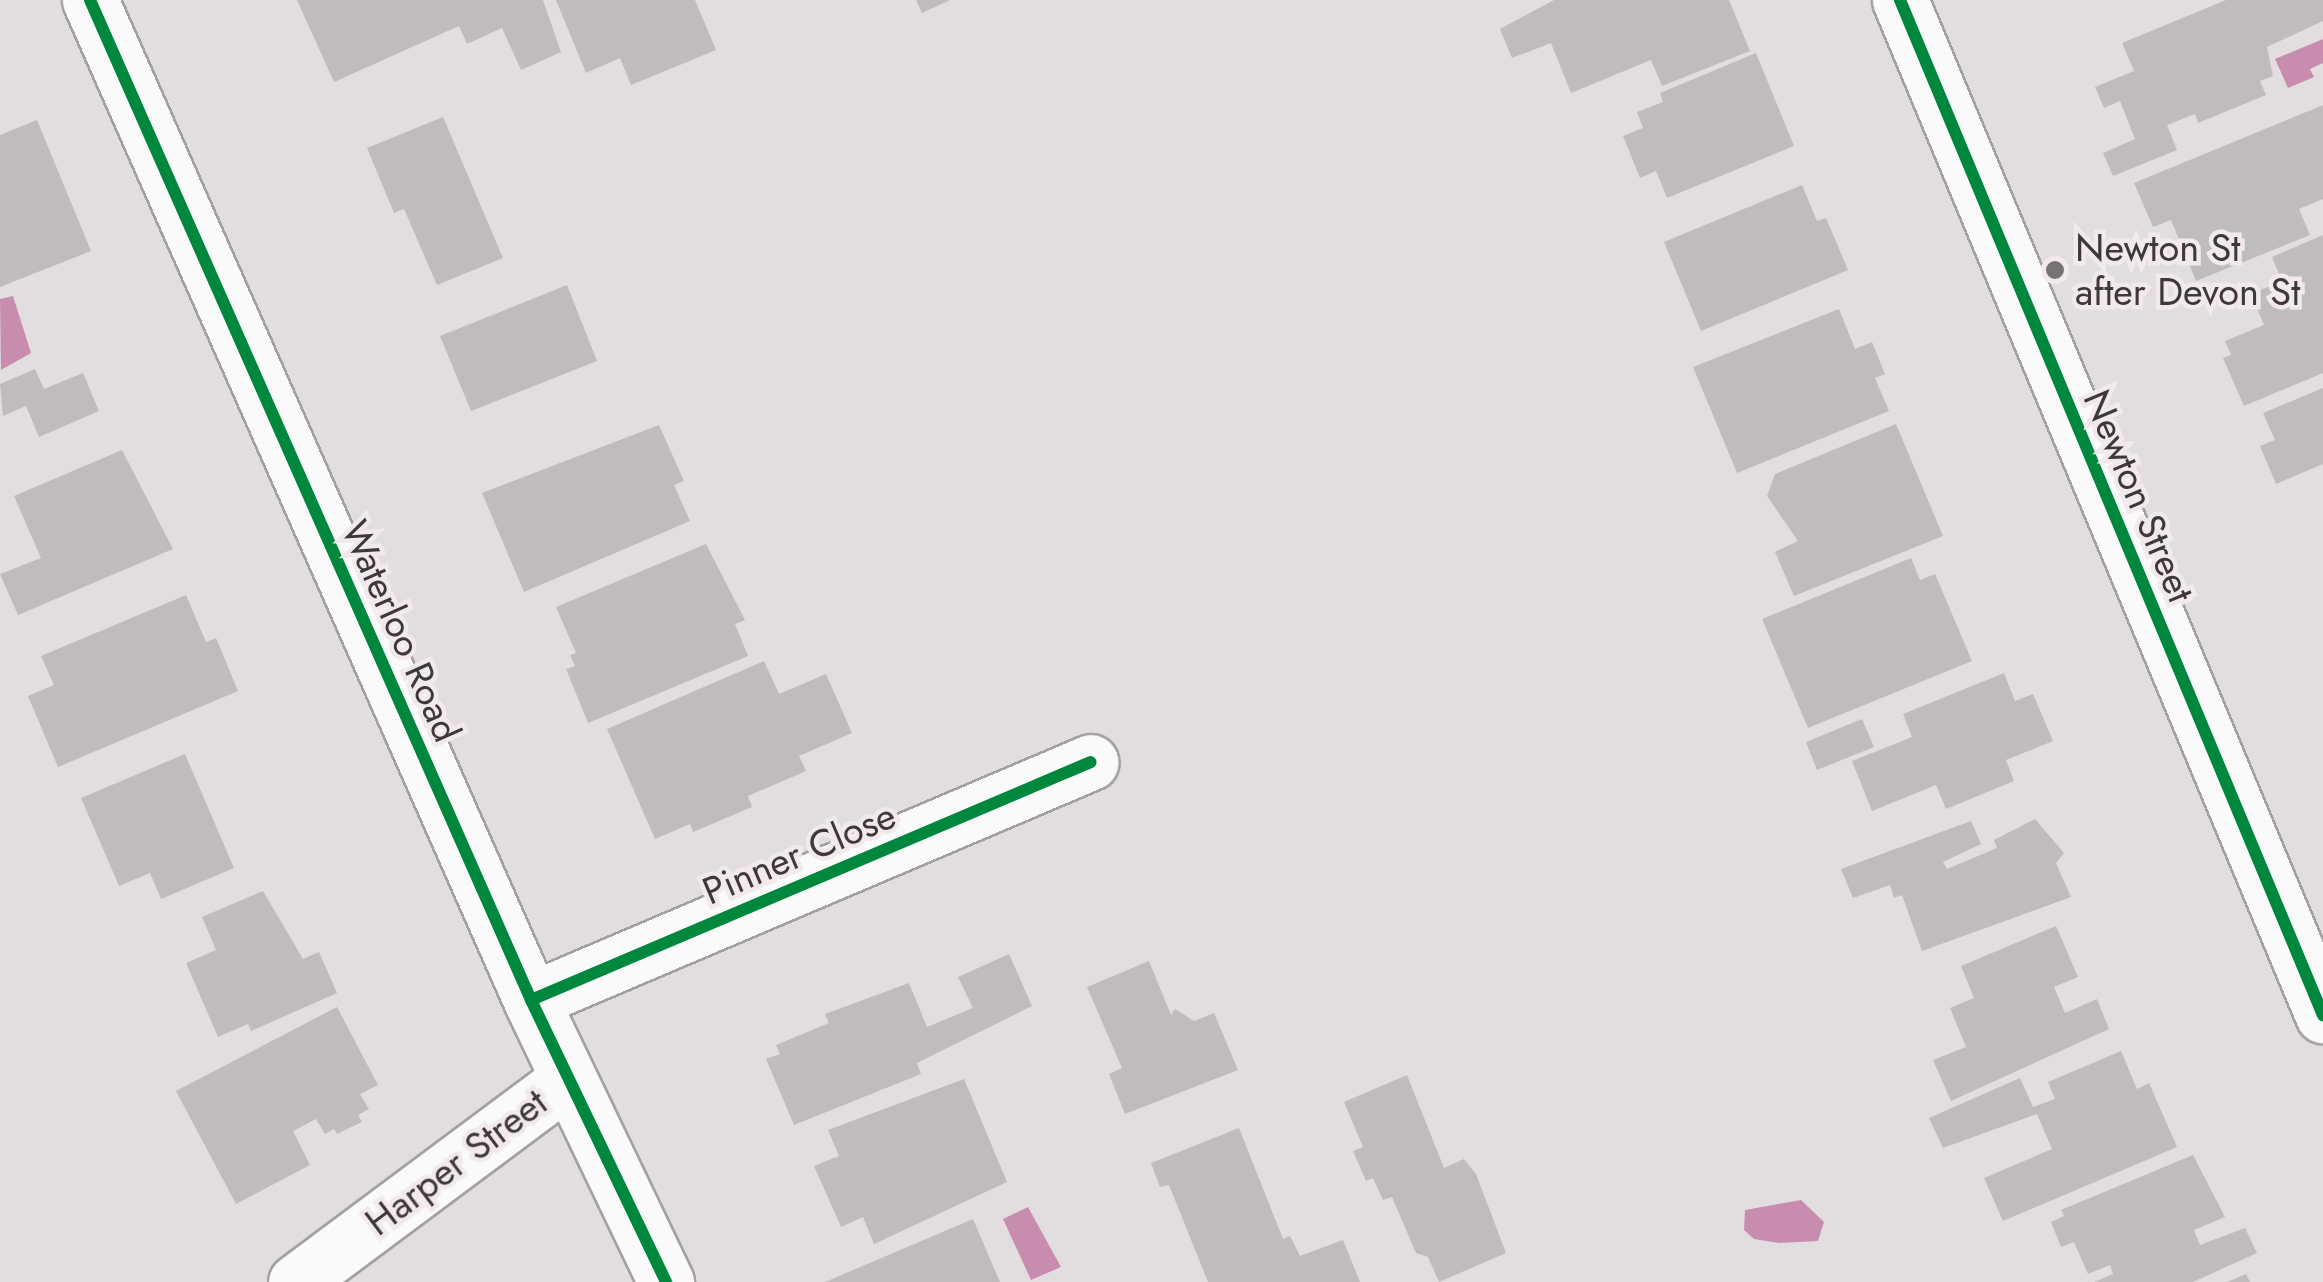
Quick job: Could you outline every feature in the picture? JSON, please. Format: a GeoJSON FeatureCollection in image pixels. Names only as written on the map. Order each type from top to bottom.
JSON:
{"type":"FeatureCollection","features":[{"type":"Feature","properties":{"kind":"street","name":"Waterloo Road"},"geometry":{"type":"LineString","coordinates":[[90,0],[531,1000],[666,1282]]}},
{"type":"Feature","properties":{"kind":"street","name":"Newton Street"},"geometry":{"type":"LineString","coordinates":[[1900,0],[2323,1015]]}},
{"type":"Feature","properties":{"kind":"street","name":"Pinner Close"},"geometry":{"type":"LineString","coordinates":[[531,1000],[1091,762]]}},
{"type":"Feature","properties":{"kind":"street","name":"Harper Street"},"geometry":{"type":"LineString","coordinates":[[296,1282],[568,1079]]}},
{"type":"Feature","properties":{"kind":"shaded area"},"geometry":{"type":"Polygon","coordinates":[[[2323,39],[2323,63],[2310,69],[2314,77],[2288,88],[2275,59],[2323,39]]]}},
{"type":"Feature","properties":{"kind":"shaded area"},"geometry":{"type":"Polygon","coordinates":[[[13,296],[31,353],[1,370],[0,299],[13,296]]]}},
{"type":"Feature","properties":{"kind":"shaded area"},"geometry":{"type":"Polygon","coordinates":[[[1801,1200],[1824,1222],[1818,1241],[1779,1243],[1754,1239],[1744,1230],[1745,1210],[1801,1200]]]}},
{"type":"Feature","properties":{"kind":"shaded area"},"geometry":{"type":"Polygon","coordinates":[[[1028,1207],[1061,1267],[1031,1280],[1003,1219],[1028,1207]]]}},
{"type":"Feature","properties":{"kind":"building"},"geometry":{"type":"Polygon","coordinates":[[[297,0],[543,0],[561,52],[521,70],[502,28],[467,44],[459,26],[334,82],[297,0]]]}},
{"type":"Feature","properties":{"kind":"building"},"geometry":{"type":"Polygon","coordinates":[[[556,0],[695,0],[716,50],[631,85],[620,58],[586,73],[556,0]]]}},
{"type":"Feature","properties":{"kind":"building"},"geometry":{"type":"Polygon","coordinates":[[[916,0],[950,0],[922,13],[916,0]]]}},
{"type":"Feature","properties":{"kind":"building"},"geometry":{"type":"Polygon","coordinates":[[[1554,0],[1729,0],[1750,51],[1662,86],[1651,60],[1571,93],[1551,43],[1512,58],[1500,29],[1554,0]]]}},
{"type":"Feature","properties":{"kind":"building"},"geometry":{"type":"Polygon","coordinates":[[[2226,0],[2323,0],[2323,21],[2267,47],[2273,76],[2260,81],[2266,95],[2198,123],[2195,114],[2167,125],[2177,150],[2113,176],[2103,153],[2135,139],[2120,101],[2104,108],[2095,87],[2134,71],[2122,43],[2226,0]]]}},
{"type":"Feature","properties":{"kind":"building"},"geometry":{"type":"Polygon","coordinates":[[[1756,53],[1794,146],[1667,198],[1656,171],[1640,178],[1623,136],[1643,128],[1637,112],[1663,102],[1660,93],[1756,53]]]}},
{"type":"Feature","properties":{"kind":"building"},"geometry":{"type":"Polygon","coordinates":[[[2323,105],[2323,199],[2299,209],[2310,235],[2196,281],[2171,220],[2153,227],[2134,183],[2323,105]]]}},
{"type":"Feature","properties":{"kind":"building"},"geometry":{"type":"Polygon","coordinates":[[[443,117],[503,258],[437,285],[404,209],[394,213],[367,148],[443,117]]]}},
{"type":"Feature","properties":{"kind":"building"},"geometry":{"type":"Polygon","coordinates":[[[37,120],[91,251],[0,287],[0,135],[37,120]]]}},
{"type":"Feature","properties":{"kind":"building"},"geometry":{"type":"Polygon","coordinates":[[[1802,185],[1817,221],[1826,218],[1848,270],[1701,331],[1664,242],[1802,185]]]}},
{"type":"Feature","properties":{"kind":"building"},"geometry":{"type":"Polygon","coordinates":[[[2323,235],[2323,373],[2244,406],[2223,358],[2231,355],[2225,341],[2264,325],[2251,294],[2282,281],[2272,257],[2323,235]]]}},
{"type":"Feature","properties":{"kind":"building"},"geometry":{"type":"Polygon","coordinates":[[[567,285],[597,361],[471,411],[440,336],[567,285]]]}},
{"type":"Feature","properties":{"kind":"building"},"geometry":{"type":"Polygon","coordinates":[[[1839,309],[1855,349],[1872,342],[1885,374],[1875,378],[1889,411],[1737,473],[1693,367],[1839,309]]]}},
{"type":"Feature","properties":{"kind":"building"},"geometry":{"type":"Polygon","coordinates":[[[35,369],[44,389],[83,373],[99,411],[39,437],[26,406],[3,416],[0,384],[35,369]]]}},
{"type":"Feature","properties":{"kind":"building"},"geometry":{"type":"Polygon","coordinates":[[[2323,388],[2323,464],[2276,484],[2260,446],[2275,440],[2263,413],[2323,388]]]}},
{"type":"Feature","properties":{"kind":"building"},"geometry":{"type":"Polygon","coordinates":[[[1896,424],[1943,536],[1794,596],[1775,552],[1798,541],[1767,496],[1775,474],[1896,424]]]}},
{"type":"Feature","properties":{"kind":"building"},"geometry":{"type":"Polygon","coordinates":[[[659,425],[684,481],[674,485],[690,521],[524,592],[482,493],[659,425]]]}},
{"type":"Feature","properties":{"kind":"building"},"geometry":{"type":"Polygon","coordinates":[[[122,450],[173,549],[18,615],[0,574],[41,558],[14,496],[122,450]]]}},
{"type":"Feature","properties":{"kind":"building"},"geometry":{"type":"Polygon","coordinates":[[[706,544],[745,620],[735,624],[748,656],[588,723],[566,669],[575,666],[570,655],[576,653],[556,607],[706,544]]]}},
{"type":"Feature","properties":{"kind":"building"},"geometry":{"type":"Polygon","coordinates":[[[1911,558],[1920,580],[1935,574],[1972,661],[1808,728],[1762,619],[1911,558]]]}},
{"type":"Feature","properties":{"kind":"building"},"geometry":{"type":"Polygon","coordinates":[[[186,595],[206,642],[216,638],[238,691],[58,767],[28,696],[54,685],[41,656],[186,595]]]}},
{"type":"Feature","properties":{"kind":"building"},"geometry":{"type":"Polygon","coordinates":[[[764,661],[779,694],[826,674],[852,733],[799,756],[806,771],[748,796],[752,807],[693,832],[690,824],[655,839],[607,729],[764,661]]]}},
{"type":"Feature","properties":{"kind":"building"},"geometry":{"type":"Polygon","coordinates":[[[2004,673],[2015,701],[2033,694],[2053,741],[2006,760],[2014,781],[1946,809],[1936,785],[1872,811],[1852,761],[1912,737],[1903,714],[2004,673]]]}},
{"type":"Feature","properties":{"kind":"building"},"geometry":{"type":"Polygon","coordinates":[[[1862,719],[1874,747],[1817,770],[1806,742],[1862,719]]]}},
{"type":"Feature","properties":{"kind":"building"},"geometry":{"type":"Polygon","coordinates":[[[185,754],[234,868],[161,899],[150,873],[119,886],[81,798],[185,754]]]}},
{"type":"Feature","properties":{"kind":"building"},"geometry":{"type":"Polygon","coordinates":[[[2035,819],[2064,853],[2056,863],[2071,897],[1922,951],[1902,895],[1894,898],[1890,885],[1853,898],[1841,869],[1971,821],[1981,844],[1943,862],[1947,869],[1997,848],[1994,840],[2035,819]]]}},
{"type":"Feature","properties":{"kind":"building"},"geometry":{"type":"Polygon","coordinates":[[[263,891],[303,959],[319,952],[337,993],[251,1031],[248,1024],[218,1037],[186,963],[216,950],[202,917],[263,891]]]}},
{"type":"Feature","properties":{"kind":"building"},"geometry":{"type":"Polygon","coordinates":[[[2056,926],[2078,977],[2054,987],[2065,1013],[2097,999],[2109,1029],[1951,1101],[1933,1060],[1966,1047],[1950,1008],[1974,998],[1961,966],[2056,926]]]}},
{"type":"Feature","properties":{"kind":"building"},"geometry":{"type":"Polygon","coordinates":[[[1009,954],[1032,1006],[917,1063],[921,1074],[794,1125],[766,1059],[780,1054],[776,1045],[829,1023],[825,1014],[909,983],[927,1027],[973,1008],[958,977],[1009,954]]]}},
{"type":"Feature","properties":{"kind":"building"},"geometry":{"type":"Polygon","coordinates":[[[1149,961],[1171,1015],[1175,1009],[1194,1021],[1214,1013],[1238,1070],[1125,1114],[1109,1074],[1122,1068],[1087,987],[1149,961]]]}},
{"type":"Feature","properties":{"kind":"building"},"geometry":{"type":"Polygon","coordinates":[[[337,1007],[378,1085],[360,1094],[369,1109],[358,1115],[362,1122],[337,1134],[334,1129],[325,1134],[316,1119],[293,1131],[310,1165],[236,1204],[176,1091],[337,1007]]]}},
{"type":"Feature","properties":{"kind":"building"},"geometry":{"type":"Polygon","coordinates":[[[2121,1051],[2137,1089],[2149,1083],[2177,1147],[2003,1221],[1984,1178],[2052,1149],[2037,1114],[1943,1148],[1929,1118],[2020,1078],[2033,1107],[2055,1099],[2048,1082],[2121,1051]]]}},
{"type":"Feature","properties":{"kind":"building"},"geometry":{"type":"Polygon","coordinates":[[[1407,1075],[1444,1168],[1464,1159],[1476,1174],[1506,1253],[1439,1282],[1428,1257],[1416,1253],[1392,1197],[1383,1200],[1373,1178],[1366,1181],[1353,1151],[1363,1147],[1344,1102],[1407,1075]]]}},
{"type":"Feature","properties":{"kind":"building"},"geometry":{"type":"Polygon","coordinates":[[[964,1079],[1007,1182],[874,1244],[863,1217],[841,1227],[814,1166],[839,1156],[828,1130],[964,1079]]]}},
{"type":"Feature","properties":{"kind":"building"},"geometry":{"type":"Polygon","coordinates":[[[1239,1128],[1283,1239],[1290,1236],[1300,1256],[1343,1240],[1360,1282],[1208,1282],[1169,1185],[1160,1187],[1151,1163],[1239,1128]]]}},
{"type":"Feature","properties":{"kind":"building"},"geometry":{"type":"Polygon","coordinates":[[[2193,1155],[2225,1217],[2194,1230],[2200,1245],[2245,1228],[2257,1253],[2193,1282],[2094,1282],[2113,1274],[2110,1265],[2088,1274],[2074,1242],[2061,1247],[2051,1222],[2064,1216],[2061,1210],[2193,1155]]]}},
{"type":"Feature","properties":{"kind":"building"},"geometry":{"type":"Polygon","coordinates":[[[973,1219],[1000,1282],[825,1282],[973,1219]]]}},
{"type":"Feature","properties":{"kind":"building"},"geometry":{"type":"Polygon","coordinates":[[[2246,1274],[2250,1282],[2227,1282],[2246,1274]]]}},
{"type":"Feature","properties":{"kind":"cycle path"},"geometry":{"type":"LineString","coordinates":[[90,0],[531,1000],[666,1282]]}},
{"type":"Feature","properties":{"kind":"cycle path"},"geometry":{"type":"LineString","coordinates":[[1900,0],[2323,1015]]}},
{"type":"Feature","properties":{"kind":"cycle path"},"geometry":{"type":"LineString","coordinates":[[531,1000],[1091,762]]}},
{"type":"Feature","properties":{"kind":"place","name":"Newton St after Devon St"},"geometry":{"type":"Point","coordinates":[2055,270]}}]}
